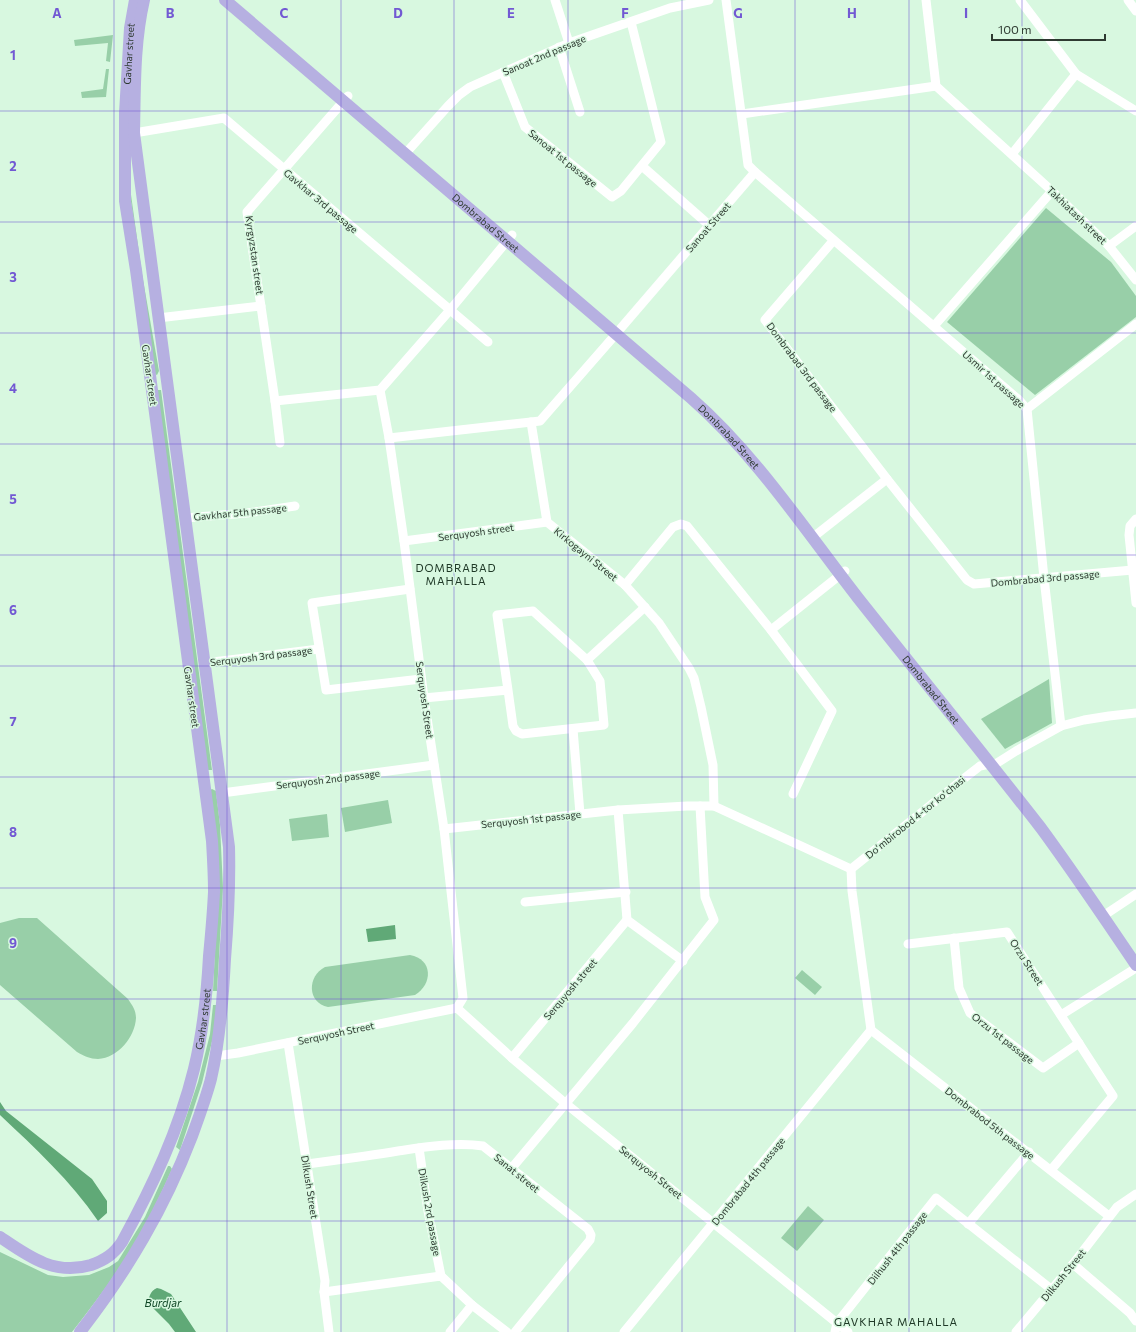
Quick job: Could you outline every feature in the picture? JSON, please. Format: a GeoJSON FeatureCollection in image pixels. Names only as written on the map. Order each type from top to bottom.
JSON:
{"type":"FeatureCollection","features":[{"type":"Feature","properties":{"kind":"main road","name":"Gavhar street"},"geometry":{"type":"LineString","coordinates":[[0,1237],[22,1252],[39,1261],[60,1268],[79,1268],[93,1264],[112,1255],[122,1242],[150,1188],[179,1118],[194,1069],[204,1022],[214,893],[212,841],[136,270],[125,201],[125,113],[130,28],[135,0]]}},
{"type":"Feature","properties":{"kind":"main road","name":"Gavhar street"},"geometry":{"type":"LineString","coordinates":[[80,1332],[116,1282],[148,1232],[172,1185],[204,1101],[216,1056],[223,1000],[230,873],[229,847],[220,775],[134,134],[135,78],[140,17],[144,0]]}},
{"type":"Feature","properties":{"kind":"main road"},"geometry":{"type":"LineString","coordinates":[[140,17],[148,0]]}},
{"type":"Feature","properties":{"kind":"main road","name":"Dombrabad Street"},"geometry":{"type":"LineString","coordinates":[[225,0],[346,99],[510,238],[618,331],[721,426],[814,536],[1136,953]]}},
{"type":"Feature","properties":{"kind":"main road","name":"Dombrabad Street"},"geometry":{"type":"LineString","coordinates":[[236,0],[346,99]]}},
{"type":"Feature","properties":{"kind":"main road"},"geometry":{"type":"LineString","coordinates":[[151,384],[168,382]]}},
{"type":"Feature","properties":{"kind":"main road"},"geometry":{"type":"LineString","coordinates":[[203,778],[212,782],[217,780],[220,775]]}},
{"type":"Feature","properties":{"kind":"main road","name":"Dombrabad Street"},"geometry":{"type":"LineString","coordinates":[[1106,914],[1136,966]]}},
{"type":"Feature","properties":{"kind":"main road"},"geometry":{"type":"LineString","coordinates":[[206,1000],[223,1000]]}},
{"type":"Feature","properties":{"kind":"main road"},"geometry":{"type":"LineString","coordinates":[[165,1153],[182,1160]]}},
{"type":"Feature","properties":{"kind":"main road"},"geometry":{"type":"LineString","coordinates":[[0,1243],[22,1252]]}},
{"type":"Feature","properties":{"kind":"street"},"geometry":{"type":"LineString","coordinates":[[555,0],[569,43]]}},
{"type":"Feature","properties":{"kind":"street","name":"Sanoat 2nd passage"},"geometry":{"type":"LineString","coordinates":[[407,151],[462,92],[479,82],[569,43],[670,8],[709,0]]}},
{"type":"Feature","properties":{"kind":"street"},"geometry":{"type":"LineString","coordinates":[[726,0],[748,165],[755,172]]}},
{"type":"Feature","properties":{"kind":"street"},"geometry":{"type":"LineString","coordinates":[[742,114],[936,86],[926,0]]}},
{"type":"Feature","properties":{"kind":"street"},"geometry":{"type":"LineString","coordinates":[[1020,0],[1076,74],[1136,111]]}},
{"type":"Feature","properties":{"kind":"street"},"geometry":{"type":"LineString","coordinates":[[1128,0],[1136,11]]}},
{"type":"Feature","properties":{"kind":"street","name":"Sanoat 1st passage"},"geometry":{"type":"LineString","coordinates":[[503,72],[525,127],[612,197],[621,191],[661,142],[631,22]]}},
{"type":"Feature","properties":{"kind":"street"},"geometry":{"type":"LineString","coordinates":[[559,47],[580,112]]}},
{"type":"Feature","properties":{"kind":"street"},"geometry":{"type":"LineString","coordinates":[[1012,154],[1076,74]]}},
{"type":"Feature","properties":{"kind":"street","name":"Takhiatash street"},"geometry":{"type":"LineString","coordinates":[[936,86],[1012,154],[1110,246],[1136,280]]}},
{"type":"Feature","properties":{"kind":"street","name":"Kyrgyzstan street"},"geometry":{"type":"LineString","coordinates":[[280,443],[247,212],[346,99]]}},
{"type":"Feature","properties":{"kind":"street","name":"Gavkhar 3rd passage"},"geometry":{"type":"LineString","coordinates":[[134,134],[224,118],[488,342]]}},
{"type":"Feature","properties":{"kind":"street"},"geometry":{"type":"LineString","coordinates":[[642,166],[709,225]]}},
{"type":"Feature","properties":{"kind":"street","name":"Sanoat Street"},"geometry":{"type":"LineString","coordinates":[[531,422],[540,421],[755,172]]}},
{"type":"Feature","properties":{"kind":"street","name":"Usmir 1st passage"},"geometry":{"type":"LineString","coordinates":[[755,172],[833,241],[1019,400],[1027,409],[1044,578],[1062,726]]}},
{"type":"Feature","properties":{"kind":"street"},"geometry":{"type":"LineString","coordinates":[[934,326],[1052,191]]}},
{"type":"Feature","properties":{"kind":"street"},"geometry":{"type":"LineString","coordinates":[[1110,246],[1136,226]]}},
{"type":"Feature","properties":{"kind":"street"},"geometry":{"type":"LineString","coordinates":[[275,401],[380,390],[510,238]]}},
{"type":"Feature","properties":{"kind":"street","name":"Dombrabad 3rd passage"},"geometry":{"type":"LineString","coordinates":[[833,241],[765,320],[887,479],[967,580],[974,584],[1133,570]]}},
{"type":"Feature","properties":{"kind":"street"},"geometry":{"type":"LineString","coordinates":[[158,318],[261,306]]}},
{"type":"Feature","properties":{"kind":"street"},"geometry":{"type":"LineString","coordinates":[[1027,409],[1136,324]]}},
{"type":"Feature","properties":{"kind":"street","name":"Serquyosh Street"},"geometry":{"type":"LineString","coordinates":[[216,1056],[238,1053],[457,1008],[464,998],[444,829],[421,679],[404,541],[389,438],[380,390]]}},
{"type":"Feature","properties":{"kind":"street"},"geometry":{"type":"LineString","coordinates":[[389,438],[531,422]]}},
{"type":"Feature","properties":{"kind":"street","name":"Kirkogayni Street"},"geometry":{"type":"LineString","coordinates":[[531,422],[547,522],[625,585],[645,607],[669,638],[683,658],[694,678],[713,765],[714,806]]}},
{"type":"Feature","properties":{"kind":"street"},"geometry":{"type":"LineString","coordinates":[[814,536],[887,479]]}},
{"type":"Feature","properties":{"kind":"street","name":"Gavkhar 5th passage"},"geometry":{"type":"LineString","coordinates":[[185,518],[247,513],[295,506]]}},
{"type":"Feature","properties":{"kind":"street"},"geometry":{"type":"LineString","coordinates":[[1136,519],[1132,523],[1129,530],[1136,603]]}},
{"type":"Feature","properties":{"kind":"street","name":"Serquyosh street"},"geometry":{"type":"LineString","coordinates":[[404,541],[547,522]]}},
{"type":"Feature","properties":{"kind":"street"},"geometry":{"type":"LineString","coordinates":[[625,585],[673,527],[684,524],[771,630],[832,710],[793,794]]}},
{"type":"Feature","properties":{"kind":"street"},"geometry":{"type":"LineString","coordinates":[[771,630],[843,573]]}},
{"type":"Feature","properties":{"kind":"street","name":"Serquyosh 3rd passage"},"geometry":{"type":"LineString","coordinates":[[410,589],[312,603],[326,690],[421,679]]}},
{"type":"Feature","properties":{"kind":"street"},"geometry":{"type":"LineString","coordinates":[[587,660],[645,607]]}},
{"type":"Feature","properties":{"kind":"street"},"geometry":{"type":"LineString","coordinates":[[533,610],[587,660],[600,681],[604,725],[522,734],[519,733],[513,726],[497,615],[533,610]]}},
{"type":"Feature","properties":{"kind":"street","name":"Serquyosh 3rd passage"},"geometry":{"type":"LineString","coordinates":[[204,663],[319,649]]}},
{"type":"Feature","properties":{"kind":"street"},"geometry":{"type":"LineString","coordinates":[[424,698],[508,690]]}},
{"type":"Feature","properties":{"kind":"street","name":"Doʻmbirobod 4-tor koʻchasi"},"geometry":{"type":"LineString","coordinates":[[851,869],[990,764],[1062,726],[1090,719],[1136,713]]}},
{"type":"Feature","properties":{"kind":"street"},"geometry":{"type":"LineString","coordinates":[[573,729],[580,814]]}},
{"type":"Feature","properties":{"kind":"street","name":"Serquyosh 2nd passage"},"geometry":{"type":"LineString","coordinates":[[222,793],[434,765]]}},
{"type":"Feature","properties":{"kind":"street"},"geometry":{"type":"LineString","coordinates":[[511,1169],[683,961],[714,920],[705,897],[700,806]]}},
{"type":"Feature","properties":{"kind":"street","name":"Serquyosh 1st passage"},"geometry":{"type":"LineString","coordinates":[[444,829],[618,810],[714,806],[851,869]]}},
{"type":"Feature","properties":{"kind":"street"},"geometry":{"type":"LineString","coordinates":[[618,810],[626,892],[627,920],[683,961]]}},
{"type":"Feature","properties":{"kind":"street"},"geometry":{"type":"LineString","coordinates":[[851,869],[852,891],[871,1030]]}},
{"type":"Feature","properties":{"kind":"street"},"geometry":{"type":"LineString","coordinates":[[525,902],[626,892]]}},
{"type":"Feature","properties":{"kind":"street"},"geometry":{"type":"LineString","coordinates":[[1106,914],[1136,894]]}},
{"type":"Feature","properties":{"kind":"street","name":"Serquyosh street"},"geometry":{"type":"LineString","coordinates":[[512,1058],[627,920]]}},
{"type":"Feature","properties":{"kind":"street","name":"Orzu Street"},"geometry":{"type":"LineString","coordinates":[[908,944],[1007,932],[1113,1096],[1051,1170]]}},
{"type":"Feature","properties":{"kind":"street","name":"Orzu 1st passage"},"geometry":{"type":"LineString","coordinates":[[954,938],[959,988],[970,1013],[1043,1068],[1079,1043]]}},
{"type":"Feature","properties":{"kind":"street"},"geometry":{"type":"LineString","coordinates":[[1061,1014],[1136,966]]}},
{"type":"Feature","properties":{"kind":"street","name":"Serquyosh Street"},"geometry":{"type":"LineString","coordinates":[[457,1008],[512,1058],[565,1103],[713,1223],[836,1328],[848,1332]]}},
{"type":"Feature","properties":{"kind":"street","name":"Dombrabod 5th passage"},"geometry":{"type":"LineString","coordinates":[[871,1030],[1109,1216]]}},
{"type":"Feature","properties":{"kind":"street","name":"Dombrabad 4th passage"},"geometry":{"type":"LineString","coordinates":[[624,1332],[871,1030]]}},
{"type":"Feature","properties":{"kind":"street","name":"Dilkush Street"},"geometry":{"type":"LineString","coordinates":[[288,1043],[325,1280],[324,1292],[329,1332]]}},
{"type":"Feature","properties":{"kind":"street","name":"Sanat street"},"geometry":{"type":"LineString","coordinates":[[307,1164],[419,1148],[451,1145],[483,1146],[588,1229],[591,1235],[590,1240],[515,1332]]}},
{"type":"Feature","properties":{"kind":"street","name":"Dilkush 2rd passage"},"geometry":{"type":"LineString","coordinates":[[419,1148],[428,1211],[441,1276]]}},
{"type":"Feature","properties":{"kind":"street"},"geometry":{"type":"LineString","coordinates":[[968,1224],[1029,1152]]}},
{"type":"Feature","properties":{"kind":"street","name":"Dilkush Street"},"geometry":{"type":"LineString","coordinates":[[1016,1332],[1073,1264],[1109,1216],[1117,1207],[1136,1194]]}},
{"type":"Feature","properties":{"kind":"street","name":"Dilhush 4th passage"},"geometry":{"type":"LineString","coordinates":[[836,1328],[936,1198],[1051,1289]]}},
{"type":"Feature","properties":{"kind":"street"},"geometry":{"type":"LineString","coordinates":[[1073,1264],[1133,1311],[1136,1321]]}},
{"type":"Feature","properties":{"kind":"street"},"geometry":{"type":"LineString","coordinates":[[324,1292],[441,1276],[472,1304],[507,1332]]}},
{"type":"Feature","properties":{"kind":"street"},"geometry":{"type":"LineString","coordinates":[[450,1332],[472,1304]]}},
{"type":"Feature","properties":{"kind":"shaded area"},"geometry":{"type":"Polygon","coordinates":[[[113,35],[110,62],[106,61],[108,43],[75,46],[74,40],[113,35]]]}},
{"type":"Feature","properties":{"kind":"shaded area"},"geometry":{"type":"Polygon","coordinates":[[[106,69],[109,69],[106,97],[82,98],[81,92],[103,89],[106,69]]]}},
{"type":"Feature","properties":{"kind":"shaded area"},"geometry":{"type":"Polygon","coordinates":[[[127,173],[142,274],[159,371],[157,375],[155,374],[127,173]]]}},
{"type":"Feature","properties":{"kind":"shaded area"},"geometry":{"type":"Polygon","coordinates":[[[1046,208],[1111,262],[1136,296],[1136,317],[1035,395],[947,322],[1046,208]]]}},
{"type":"Feature","properties":{"kind":"shaded area"},"geometry":{"type":"Polygon","coordinates":[[[157,390],[161,390],[212,770],[207,770],[157,390]]]}},
{"type":"Feature","properties":{"kind":"shaded area"},"geometry":{"type":"Polygon","coordinates":[[[1049,679],[1052,723],[1005,749],[981,719],[1049,679]]]}},
{"type":"Feature","properties":{"kind":"shaded area"},"geometry":{"type":"Polygon","coordinates":[[[212,789],[216,791],[220,825],[223,888],[217,991],[213,991],[218,889],[210,790],[212,789]]]}},
{"type":"Feature","properties":{"kind":"shaded area"},"geometry":{"type":"Polygon","coordinates":[[[388,800],[392,823],[345,832],[341,808],[388,800]]]}},
{"type":"Feature","properties":{"kind":"shaded area"},"geometry":{"type":"Polygon","coordinates":[[[327,814],[329,837],[292,841],[289,819],[327,814]]]}},
{"type":"Feature","properties":{"kind":"shaded area"},"geometry":{"type":"Polygon","coordinates":[[[19,918],[37,918],[128,999],[134,1008],[136,1018],[135,1025],[129,1039],[119,1051],[105,1058],[98,1059],[90,1058],[77,1052],[0,985],[0,923],[19,918]]]}},
{"type":"Feature","properties":{"kind":"shaded area"},"geometry":{"type":"Polygon","coordinates":[[[410,955],[418,957],[423,961],[428,972],[425,985],[415,995],[328,1007],[321,1005],[313,995],[312,989],[315,976],[325,967],[410,955]]]}},
{"type":"Feature","properties":{"kind":"shaded area"},"geometry":{"type":"Polygon","coordinates":[[[802,970],[822,987],[815,995],[795,978],[802,970]]]}},
{"type":"Feature","properties":{"kind":"shaded area"},"geometry":{"type":"Polygon","coordinates":[[[213,1005],[217,1005],[214,1033],[202,1083],[180,1150],[176,1147],[198,1082],[210,1034],[213,1005]]]}},
{"type":"Feature","properties":{"kind":"shaded area"},"geometry":{"type":"Polygon","coordinates":[[[168,1166],[172,1169],[153,1210],[137,1239],[110,1281],[72,1332],[0,1332],[0,1252],[48,1275],[63,1277],[89,1275],[109,1267],[118,1261],[145,1217],[168,1166]]]}},
{"type":"Feature","properties":{"kind":"shaded area"},"geometry":{"type":"Polygon","coordinates":[[[808,1206],[824,1220],[797,1251],[781,1238],[808,1206]]]}},
{"type":"Feature","properties":{"kind":"water"},"geometry":{"type":"Polygon","coordinates":[[[395,925],[396,939],[368,942],[366,929],[395,925]]]}},
{"type":"Feature","properties":{"kind":"water"},"geometry":{"type":"Polygon","coordinates":[[[0,1102],[6,1111],[92,1179],[107,1201],[107,1213],[98,1221],[64,1179],[39,1152],[0,1115],[0,1102]]]}},
{"type":"Feature","properties":{"kind":"water","name":"Burdjar"},"geometry":{"type":"Polygon","coordinates":[[[157,1288],[171,1294],[196,1332],[175,1332],[148,1303],[151,1292],[157,1288]]]}},
{"type":"Feature","properties":{"kind":"district","name":"DOMBRABAD MAHALLA"},"geometry":{"type":"Point","coordinates":[456,573]}},
{"type":"Feature","properties":{"kind":"district","name":"GAVKHAR MAHALLA"},"geometry":{"type":"Point","coordinates":[896,1321]}}]}
